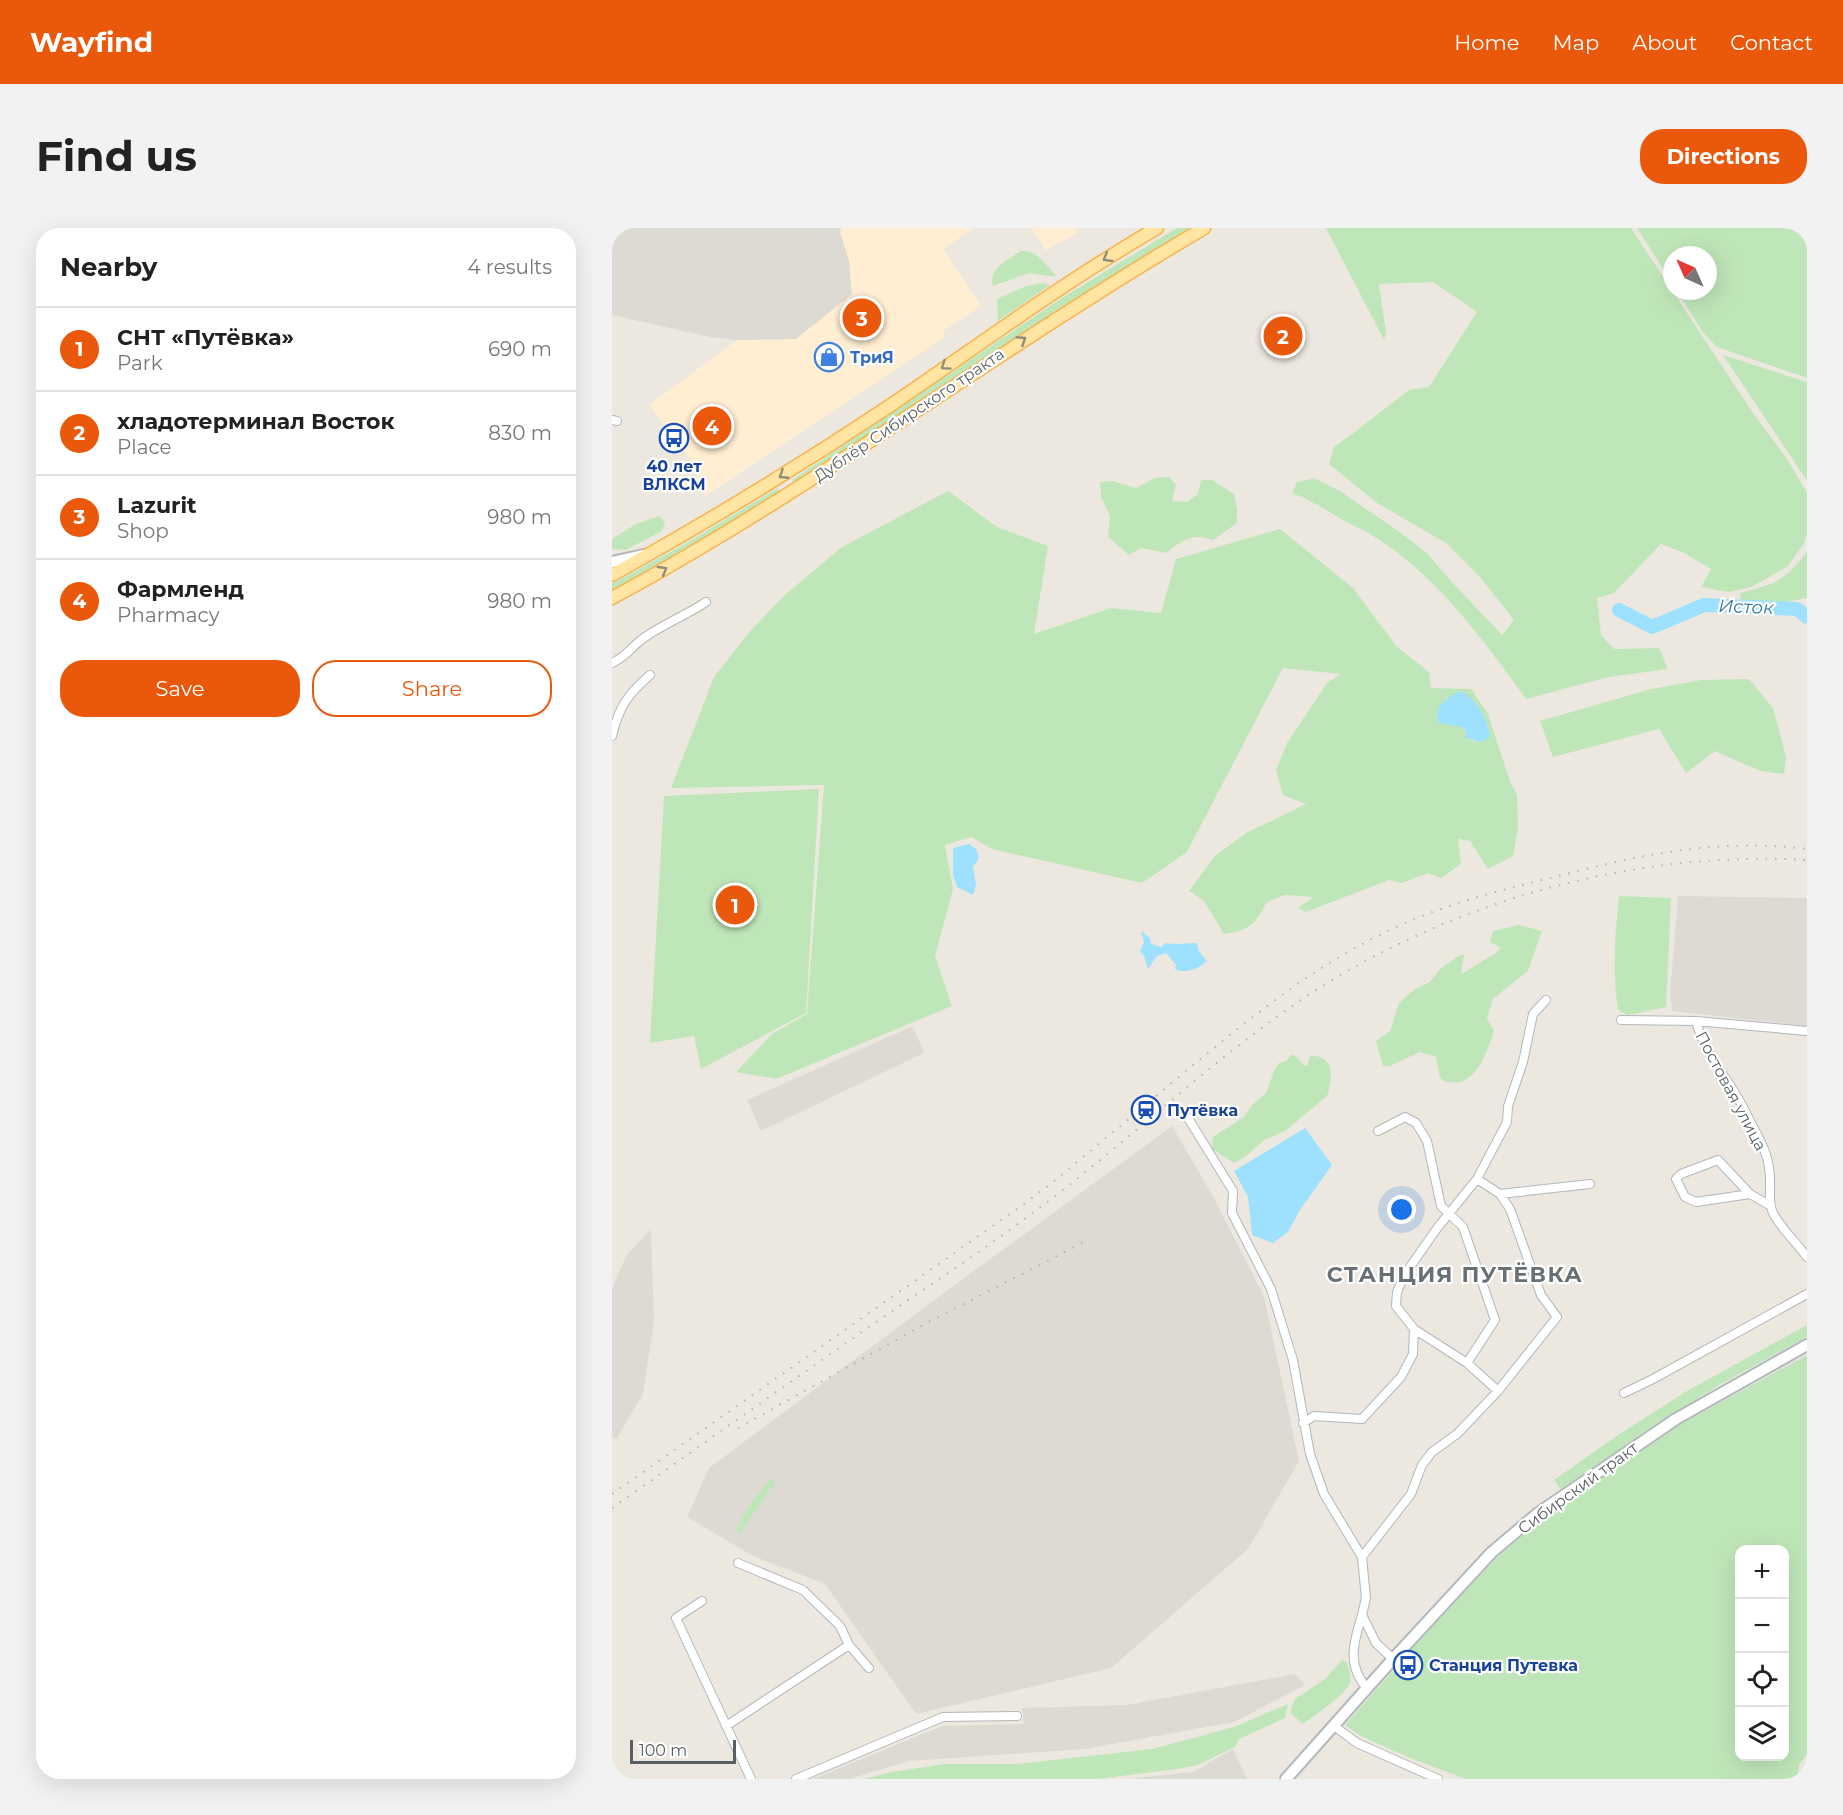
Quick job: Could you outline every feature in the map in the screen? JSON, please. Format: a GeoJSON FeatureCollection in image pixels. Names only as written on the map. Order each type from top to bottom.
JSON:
{"type":"FeatureCollection","features":[{"type":"Feature","properties":{"kind":"main road","name":"Дублёр Сибирского тракта"},"geometry":{"type":"LineString","coordinates":[[612,575],[771,483],[1094,266],[1157,228]]}},
{"type":"Feature","properties":{"kind":"main road","name":"Дублёр Сибирского тракта"},"geometry":{"type":"LineString","coordinates":[[612,598],[662,571],[787,496],[996,357],[1110,284],[1204,228]]}},
{"type":"Feature","properties":{"kind":"main road"},"geometry":{"type":"LineString","coordinates":[[612,562],[651,554]]}},
{"type":"Feature","properties":{"kind":"main road","name":"Сибирский тракт"},"geometry":{"type":"LineString","coordinates":[[1286,1779],[1491,1553],[1537,1514],[1676,1419],[1807,1345]]}},
{"type":"Feature","properties":{"kind":"street"},"geometry":{"type":"LineString","coordinates":[[612,663],[621,659],[641,640],[656,630],[686,616],[706,602]]}},
{"type":"Feature","properties":{"kind":"street"},"geometry":{"type":"LineString","coordinates":[[612,736],[616,718],[626,698],[650,675]]}},
{"type":"Feature","properties":{"kind":"street"},"geometry":{"type":"LineString","coordinates":[[1497,1391],[1467,1364],[1414,1329],[1396,1306],[1397,1292],[1405,1274],[1423,1247],[1478,1179],[1507,1122],[1508,1106],[1523,1062],[1533,1014],[1546,1000]]}},
{"type":"Feature","properties":{"kind":"street"},"geometry":{"type":"LineString","coordinates":[[1621,1020],[1696,1021],[1807,1031]]}},
{"type":"Feature","properties":{"kind":"street","name":"Постовая улица"},"geometry":{"type":"LineString","coordinates":[[1696,1021],[1706,1049],[1740,1102],[1766,1158],[1769,1168],[1771,1206],[1780,1224],[1807,1257]]}},
{"type":"Feature","properties":{"kind":"street"},"geometry":{"type":"LineString","coordinates":[[1378,1131],[1405,1117],[1416,1124],[1427,1141],[1441,1206],[1463,1227],[1495,1320],[1467,1364]]}},
{"type":"Feature","properties":{"kind":"street"},"geometry":{"type":"LineString","coordinates":[[1188,1118],[1233,1191],[1232,1213],[1271,1289],[1293,1360],[1310,1454],[1324,1494],[1362,1557],[1366,1598],[1353,1644],[1355,1667],[1360,1681],[1367,1688]]}},
{"type":"Feature","properties":{"kind":"street"},"geometry":{"type":"LineString","coordinates":[[1750,1194],[1696,1202],[1685,1197],[1676,1179],[1681,1174],[1718,1160],[1750,1194],[1771,1206]]}},
{"type":"Feature","properties":{"kind":"street"},"geometry":{"type":"LineString","coordinates":[[1362,1557],[1411,1494],[1422,1465],[1432,1452],[1457,1434],[1497,1391],[1557,1317],[1541,1295],[1510,1209],[1500,1194],[1478,1179]]}},
{"type":"Feature","properties":{"kind":"street"},"geometry":{"type":"LineString","coordinates":[[1500,1194],[1590,1184]]}},
{"type":"Feature","properties":{"kind":"street"},"geometry":{"type":"LineString","coordinates":[[1624,1393],[1807,1294]]}},
{"type":"Feature","properties":{"kind":"street"},"geometry":{"type":"LineString","coordinates":[[1304,1423],[1314,1416],[1362,1419],[1401,1377],[1413,1354],[1414,1329]]}},
{"type":"Feature","properties":{"kind":"street"},"geometry":{"type":"LineString","coordinates":[[738,1563],[803,1590],[840,1626],[849,1645],[868,1668]]}},
{"type":"Feature","properties":{"kind":"street"},"geometry":{"type":"LineString","coordinates":[[702,1601],[676,1618],[751,1779]]}},
{"type":"Feature","properties":{"kind":"street"},"geometry":{"type":"LineString","coordinates":[[1362,1615],[1376,1643],[1393,1659]]}},
{"type":"Feature","properties":{"kind":"street"},"geometry":{"type":"LineString","coordinates":[[726,1726],[849,1645]]}},
{"type":"Feature","properties":{"kind":"street"},"geometry":{"type":"LineString","coordinates":[[796,1779],[943,1717],[1017,1716]]}},
{"type":"Feature","properties":{"kind":"street"},"geometry":{"type":"LineString","coordinates":[[1334,1726],[1357,1743],[1438,1779]]}},
{"type":"Feature","properties":{"kind":"shaded area"},"geometry":{"type":"Polygon","coordinates":[[[612,228],[841,228],[840,232],[849,261],[852,294],[796,339],[737,340],[710,337],[612,315],[612,228]]]}},
{"type":"Feature","properties":{"kind":"shaded area"},"geometry":{"type":"Polygon","coordinates":[[[841,228],[974,228],[943,249],[981,306],[943,331],[944,338],[705,496],[689,457],[649,405],[737,340],[796,339],[849,261],[840,232],[841,228]]]}},
{"type":"Feature","properties":{"kind":"shaded area"},"geometry":{"type":"Polygon","coordinates":[[[1031,228],[1075,228],[1078,233],[1046,250],[1031,228]]]}},
{"type":"Feature","properties":{"kind":"shaded area"},"geometry":{"type":"Polygon","coordinates":[[[1678,896],[1807,898],[1807,1026],[1672,1011],[1670,994],[1678,896]]]}},
{"type":"Feature","properties":{"kind":"shaded area"},"geometry":{"type":"Polygon","coordinates":[[[913,1026],[924,1053],[761,1131],[747,1100],[913,1026]]]}},
{"type":"Feature","properties":{"kind":"shaded area"},"geometry":{"type":"Polygon","coordinates":[[[1172,1126],[1215,1200],[1264,1296],[1299,1461],[1248,1549],[1111,1668],[916,1714],[825,1584],[753,1556],[687,1517],[709,1468],[1172,1126]]]}},
{"type":"Feature","properties":{"kind":"shaded area"},"geometry":{"type":"Polygon","coordinates":[[[651,1229],[654,1321],[643,1394],[616,1439],[612,1437],[612,1289],[626,1256],[651,1229]]]}},
{"type":"Feature","properties":{"kind":"shaded area"},"geometry":{"type":"Polygon","coordinates":[[[1295,1674],[1305,1685],[1234,1722],[1085,1749],[909,1761],[849,1779],[813,1779],[942,1726],[1024,1724],[1022,1708],[1126,1705],[1295,1674]]]}},
{"type":"Feature","properties":{"kind":"shaded area"},"geometry":{"type":"Polygon","coordinates":[[[1233,1749],[1247,1779],[1125,1779],[1193,1772],[1233,1749]]]}},
{"type":"Feature","properties":{"kind":"green space"},"geometry":{"type":"Polygon","coordinates":[[[1177,228],[1191,228],[1060,308],[795,486],[792,480],[1065,296],[1177,228]]]}},
{"type":"Feature","properties":{"kind":"green space"},"geometry":{"type":"Polygon","coordinates":[[[1326,228],[1631,228],[1663,277],[1663,300],[1678,300],[1753,413],[1787,459],[1807,493],[1807,534],[1803,545],[1787,567],[1751,587],[1729,592],[1701,587],[1711,569],[1684,553],[1661,544],[1614,593],[1597,598],[1601,635],[1614,649],[1659,648],[1668,669],[1609,677],[1526,699],[1476,632],[1418,569],[1369,534],[1292,493],[1297,482],[1314,478],[1340,491],[1427,553],[1502,635],[1514,620],[1480,577],[1446,543],[1377,503],[1329,464],[1334,447],[1409,390],[1429,387],[1477,312],[1433,282],[1379,284],[1386,333],[1384,340],[1326,228]]]}},
{"type":"Feature","properties":{"kind":"green space"},"geometry":{"type":"Polygon","coordinates":[[[1637,228],[1807,228],[1807,378],[1717,347],[1704,334],[1683,300],[1717,300],[1717,246],[1663,246],[1663,269],[1637,228]]]}},
{"type":"Feature","properties":{"kind":"green space"},"geometry":{"type":"Polygon","coordinates":[[[1021,251],[1033,253],[1057,277],[1029,273],[993,286],[993,274],[996,269],[1021,251]]]}},
{"type":"Feature","properties":{"kind":"green space"},"geometry":{"type":"Polygon","coordinates":[[[1043,283],[1050,285],[998,321],[997,299],[1026,286],[1043,283]]]}},
{"type":"Feature","properties":{"kind":"green space"},"geometry":{"type":"Polygon","coordinates":[[[1723,355],[1807,382],[1807,481],[1723,355]]]}},
{"type":"Feature","properties":{"kind":"green space"},"geometry":{"type":"Polygon","coordinates":[[[1169,477],[1176,485],[1172,501],[1187,502],[1198,494],[1201,480],[1212,480],[1234,494],[1237,523],[1213,540],[1193,537],[1166,553],[1141,548],[1129,555],[1108,537],[1110,516],[1101,497],[1100,482],[1112,481],[1136,488],[1155,478],[1169,477]]]}},
{"type":"Feature","properties":{"kind":"green space"},"geometry":{"type":"Polygon","coordinates":[[[778,488],[781,494],[685,552],[612,592],[612,584],[778,488]]]}},
{"type":"Feature","properties":{"kind":"green space"},"geometry":{"type":"Polygon","coordinates":[[[948,491],[997,527],[1048,546],[1034,634],[1111,608],[1161,613],[1176,559],[1280,529],[1353,588],[1397,647],[1429,672],[1431,688],[1471,689],[1488,714],[1511,784],[1517,795],[1518,827],[1513,856],[1488,869],[1470,841],[1458,839],[1461,864],[1441,878],[1429,873],[1401,883],[1389,880],[1306,912],[1298,908],[1314,897],[1284,895],[1266,903],[1250,926],[1224,934],[1204,901],[1189,891],[1215,856],[1246,833],[1306,804],[1283,795],[1276,770],[1287,743],[1327,683],[1341,674],[1283,668],[1187,852],[1142,883],[992,849],[971,837],[945,845],[953,889],[935,956],[952,1006],[776,1079],[736,1072],[772,1034],[807,1014],[824,785],[671,788],[714,677],[751,630],[786,594],[842,547],[948,491]],[[1447,697],[1438,711],[1438,722],[1462,727],[1467,733],[1466,738],[1478,743],[1447,697]]]}},
{"type":"Feature","properties":{"kind":"green space"},"geometry":{"type":"Polygon","coordinates":[[[659,516],[665,522],[662,531],[626,550],[612,549],[612,539],[636,524],[659,516]]]}},
{"type":"Feature","properties":{"kind":"green space"},"geometry":{"type":"Polygon","coordinates":[[[1807,551],[1807,598],[1741,610],[1740,593],[1771,584],[1786,575],[1807,551]]]}},
{"type":"Feature","properties":{"kind":"green space"},"geometry":{"type":"Polygon","coordinates":[[[1749,679],[1773,708],[1786,757],[1784,774],[1760,771],[1715,751],[1686,773],[1659,729],[1553,757],[1540,721],[1651,689],[1701,680],[1749,679]]]}},
{"type":"Feature","properties":{"kind":"green space"},"geometry":{"type":"Polygon","coordinates":[[[819,789],[806,1013],[701,1069],[694,1036],[650,1043],[664,796],[819,789]]]}},
{"type":"Feature","properties":{"kind":"green space"},"geometry":{"type":"Polygon","coordinates":[[[1619,896],[1671,898],[1666,1007],[1628,1015],[1618,1010],[1615,939],[1619,896]]]}},
{"type":"Feature","properties":{"kind":"green space"},"geometry":{"type":"Polygon","coordinates":[[[1518,925],[1542,931],[1528,971],[1493,999],[1487,1018],[1494,1031],[1482,1061],[1473,1074],[1460,1082],[1445,1082],[1440,1078],[1436,1057],[1420,1052],[1390,1066],[1383,1066],[1376,1041],[1390,1031],[1399,1003],[1415,989],[1430,982],[1441,968],[1460,955],[1464,955],[1461,974],[1496,953],[1501,948],[1490,942],[1493,931],[1518,925]]]}},
{"type":"Feature","properties":{"kind":"green space"},"geometry":{"type":"Polygon","coordinates":[[[1293,1054],[1305,1066],[1308,1065],[1311,1056],[1320,1057],[1326,1061],[1331,1075],[1327,1096],[1285,1131],[1264,1140],[1245,1157],[1234,1163],[1212,1149],[1213,1137],[1244,1117],[1252,1105],[1266,1093],[1279,1063],[1286,1061],[1293,1054]]]}},
{"type":"Feature","properties":{"kind":"green space"},"geometry":{"type":"Polygon","coordinates":[[[1807,1325],[1807,1337],[1726,1381],[1659,1422],[1561,1490],[1554,1480],[1618,1435],[1687,1391],[1807,1325]]]}},
{"type":"Feature","properties":{"kind":"green space"},"geometry":{"type":"Polygon","coordinates":[[[1807,1355],[1807,1754],[1799,1765],[1798,1779],[1466,1779],[1410,1758],[1361,1736],[1345,1725],[1392,1672],[1404,1675],[1414,1664],[1408,1653],[1495,1559],[1541,1520],[1679,1425],[1807,1355]]]}},
{"type":"Feature","properties":{"kind":"green space"},"geometry":{"type":"Polygon","coordinates":[[[772,1478],[775,1482],[740,1533],[736,1533],[751,1504],[772,1478]]]}},
{"type":"Feature","properties":{"kind":"green space"},"geometry":{"type":"Polygon","coordinates":[[[1342,1660],[1347,1662],[1350,1675],[1348,1687],[1329,1705],[1302,1724],[1290,1712],[1295,1699],[1325,1679],[1342,1660]]]}},
{"type":"Feature","properties":{"kind":"green space"},"geometry":{"type":"Polygon","coordinates":[[[1288,1704],[1285,1718],[1239,1739],[1235,1747],[1198,1765],[1177,1769],[1097,1779],[864,1779],[945,1764],[1017,1764],[1152,1749],[1234,1727],[1288,1704]]]}},
{"type":"Feature","properties":{"kind":"water"},"geometry":{"type":"Polygon","coordinates":[[[1461,691],[1477,705],[1484,716],[1490,736],[1484,741],[1478,742],[1465,738],[1467,733],[1462,727],[1438,723],[1438,711],[1443,702],[1461,691]]]}},
{"type":"Feature","properties":{"kind":"water"},"geometry":{"type":"Polygon","coordinates":[[[969,844],[976,849],[979,858],[973,867],[976,885],[973,895],[957,887],[953,875],[953,848],[969,844]]]}},
{"type":"Feature","properties":{"kind":"water"},"geometry":{"type":"Polygon","coordinates":[[[1141,931],[1150,938],[1151,944],[1161,947],[1166,943],[1197,943],[1199,951],[1207,961],[1192,970],[1184,971],[1175,969],[1176,965],[1166,953],[1157,956],[1148,969],[1144,956],[1140,952],[1144,942],[1141,931]]]}},
{"type":"Feature","properties":{"kind":"water"},"geometry":{"type":"Polygon","coordinates":[[[1305,1128],[1332,1165],[1300,1210],[1288,1232],[1273,1243],[1252,1235],[1248,1197],[1234,1171],[1305,1128]]]}},
{"type":"Feature","properties":{"kind":"waterway","name":"Исток"},"geometry":{"type":"LineString","coordinates":[[1619,610],[1652,627],[1704,605],[1797,609],[1807,617]]}},
{"type":"Feature","properties":{"kind":"railway"},"geometry":{"type":"LineString","coordinates":[[612,1494],[1014,1211],[1048,1186],[1257,1013],[1306,978],[1357,947],[1406,922],[1453,905],[1603,865],[1689,849],[1747,846],[1807,849]]}},
{"type":"Feature","properties":{"kind":"railway"},"geometry":{"type":"LineString","coordinates":[[612,1508],[1011,1229],[1065,1189],[1199,1077],[1268,1023],[1360,964],[1419,935],[1481,910],[1544,889],[1609,874],[1675,864],[1741,859],[1807,860]]}},
{"type":"Feature","properties":{"kind":"railway"},"geometry":{"type":"LineString","coordinates":[[738,1428],[923,1325],[1088,1240]]}},
{"type":"Feature","properties":{"kind":"place","name":"Lazurit"},"geometry":{"type":"Point","coordinates":[862,318]}},
{"type":"Feature","properties":{"kind":"place","name":"хладотерминал Восток"},"geometry":{"type":"Point","coordinates":[1283,336]}},
{"type":"Feature","properties":{"kind":"place","name":"ТриЯ"},"geometry":{"type":"Point","coordinates":[829,357]}},
{"type":"Feature","properties":{"kind":"place","name":"Фармленд"},"geometry":{"type":"Point","coordinates":[712,426]}},
{"type":"Feature","properties":{"kind":"place","name":"40 лет ВЛКСМ"},"geometry":{"type":"Point","coordinates":[674,438]}},
{"type":"Feature","properties":{"kind":"place","name":"СНТ «Путёвка»"},"geometry":{"type":"Point","coordinates":[735,905]}},
{"type":"Feature","properties":{"kind":"place","name":"Путёвка"},"geometry":{"type":"Point","coordinates":[1146,1110]}},
{"type":"Feature","properties":{"kind":"place","name":"Станция Путевка"},"geometry":{"type":"Point","coordinates":[1408,1665]}},
{"type":"Feature","properties":{"kind":"district","name":"СТАНЦИЯ ПУТЁВКА"},"geometry":{"type":"Point","coordinates":[1455,1274]}}]}
